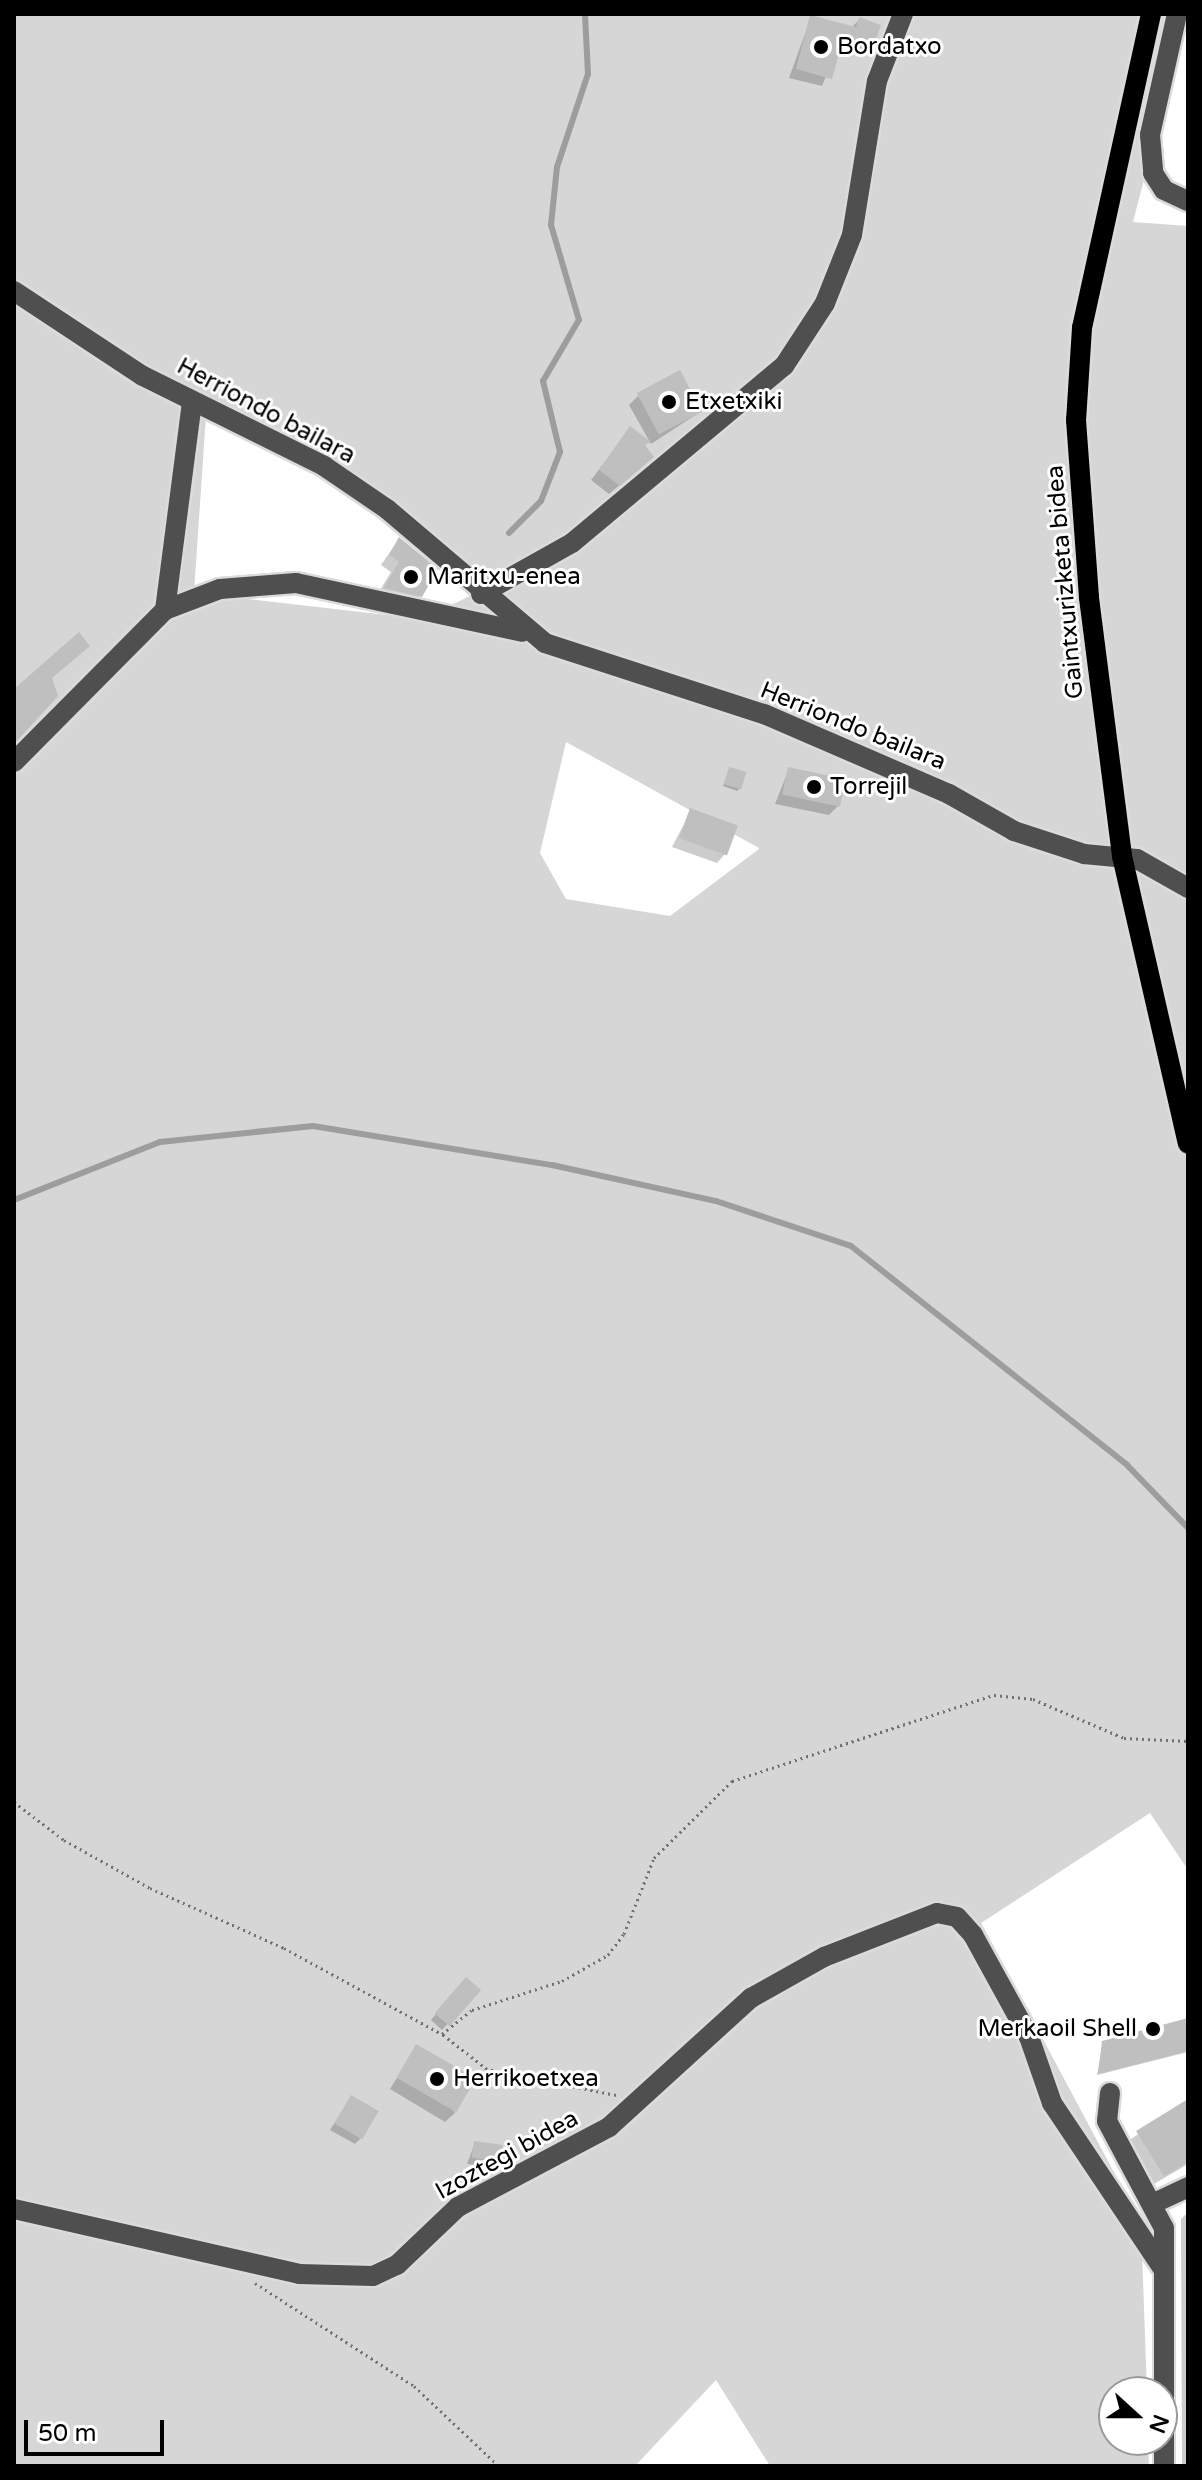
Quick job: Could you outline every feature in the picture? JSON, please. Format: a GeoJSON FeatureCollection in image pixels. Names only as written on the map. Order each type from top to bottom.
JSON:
{"type":"FeatureCollection","features":[{"type":"Feature","properties":{"kind":"main road","name":"Gaintxurizketa bidea"},"geometry":{"type":"LineString","coordinates":[[1151,14],[1078,369],[1089,598],[1122,856],[1188,1144]]}},
{"type":"Feature","properties":{"kind":"street"},"geometry":{"type":"LineString","coordinates":[[481,594],[572,543],[763,387],[792,354],[825,303],[852,235],[877,81],[903,14]]}},
{"type":"Feature","properties":{"kind":"street"},"geometry":{"type":"LineString","coordinates":[[1177,14],[1150,135],[1153,173],[1164,190],[1188,201]]}},
{"type":"Feature","properties":{"kind":"street","name":"Herriondo bailara"},"geometry":{"type":"LineString","coordinates":[[14,291],[85,342],[192,402],[324,466],[404,523],[526,632],[808,732],[1036,839],[1122,856],[1188,888]]}},
{"type":"Feature","properties":{"kind":"street"},"geometry":{"type":"LineString","coordinates":[[165,610],[192,402]]}},
{"type":"Feature","properties":{"kind":"street"},"geometry":{"type":"LineString","coordinates":[[14,762],[165,610],[220,589],[296,583],[526,632]]}},
{"type":"Feature","properties":{"kind":"street","name":"Izoztegi bidea"},"geometry":{"type":"LineString","coordinates":[[14,2209],[139,2233],[242,2263],[344,2280],[373,2276],[397,2265],[458,2207],[572,2152],[640,2100],[751,1998],[786,1977],[937,1913],[957,1917],[1029,2037],[1052,2103],[1163,2269]]}},
{"type":"Feature","properties":{"kind":"street"},"geometry":{"type":"LineString","coordinates":[[1110,2093],[1107,2121],[1164,2228],[1164,2466]]}},
{"type":"Feature","properties":{"kind":"street"},"geometry":{"type":"LineString","coordinates":[[1152,2204],[1188,2187]]}},
{"type":"Feature","properties":{"kind":"path"},"geometry":{"type":"LineString","coordinates":[[442,2034],[472,2010],[562,1981],[608,1955],[624,1934],[654,1858],[732,1781],[994,1695],[1033,1699],[1124,1738],[1188,1741]]}},
{"type":"Feature","properties":{"kind":"path"},"geometry":{"type":"LineString","coordinates":[[14,1802],[64,1840],[150,1888],[284,1948],[442,2034],[487,2069],[640,2100]]}},
{"type":"Feature","properties":{"kind":"path"},"geometry":{"type":"LineString","coordinates":[[242,2263],[258,2289],[414,2386],[499,2466]]}},
{"type":"Feature","properties":{"kind":"shaded area"},"geometry":{"type":"Polygon","coordinates":[[[14,14],[1187,14],[1133,222],[1188,226],[1188,1870],[1150,1813],[981,1923],[1141,2223],[1146,2376],[1098,2376],[1098,2456],[1149,2456],[1149,2466],[770,2466],[716,2380],[635,2466],[14,2466],[14,14]],[[206,415],[194,593],[422,619],[470,596],[364,491],[206,415]],[[566,742],[540,853],[566,899],[670,916],[759,848],[566,742]]]}},
{"type":"Feature","properties":{"kind":"building","name":"Bordatxo"},"geometry":{"type":"Polygon","coordinates":[[[810,15],[856,27],[859,17],[881,25],[873,49],[843,39],[832,79],[796,69],[810,15]]]}},
{"type":"Feature","properties":{"kind":"building","name":"Etxetxiki"},"geometry":{"type":"Polygon","coordinates":[[[680,370],[702,411],[659,435],[637,393],[680,370]]]}},
{"type":"Feature","properties":{"kind":"building"},"geometry":{"type":"Polygon","coordinates":[[[630,426],[651,442],[645,445],[654,457],[620,486],[599,470],[630,426]]]}},
{"type":"Feature","properties":{"kind":"building","name":"Maritxu-enea"},"geometry":{"type":"Polygon","coordinates":[[[399,537],[438,569],[422,597],[384,588],[399,562],[389,555],[399,537]]]}},
{"type":"Feature","properties":{"kind":"building"},"geometry":{"type":"Polygon","coordinates":[[[79,632],[90,646],[52,678],[58,696],[14,744],[14,689],[79,632]]]}},
{"type":"Feature","properties":{"kind":"building"},"geometry":{"type":"Polygon","coordinates":[[[729,767],[746,772],[741,789],[724,784],[729,767]]]}},
{"type":"Feature","properties":{"kind":"building","name":"Torrejil"},"geometry":{"type":"Polygon","coordinates":[[[788,767],[846,779],[840,807],[782,794],[788,767]]]}},
{"type":"Feature","properties":{"kind":"building"},"geometry":{"type":"Polygon","coordinates":[[[690,808],[738,825],[727,856],[679,838],[690,808]]]}},
{"type":"Feature","properties":{"kind":"building"},"geometry":{"type":"Polygon","coordinates":[[[466,1977],[481,1990],[450,2026],[435,2013],[466,1977]]]}},
{"type":"Feature","properties":{"kind":"building"},"geometry":{"type":"Polygon","coordinates":[[[1188,2018],[1188,2051],[1098,2074],[1102,2041],[1188,2018]]]}},
{"type":"Feature","properties":{"kind":"building","name":"Herrikoetxea"},"geometry":{"type":"Polygon","coordinates":[[[416,2044],[476,2078],[456,2112],[397,2078],[416,2044]]]}},
{"type":"Feature","properties":{"kind":"building"},"geometry":{"type":"Polygon","coordinates":[[[351,2095],[379,2111],[362,2140],[334,2124],[351,2095]]]}},
{"type":"Feature","properties":{"kind":"building"},"geometry":{"type":"Polygon","coordinates":[[[1188,2099],[1188,2162],[1164,2176],[1136,2131],[1188,2099]]]}},
{"type":"Feature","properties":{"kind":"building"},"geometry":{"type":"Polygon","coordinates":[[[474,2141],[503,2145],[500,2162],[472,2158],[474,2141]]]}},
{"type":"Feature","properties":{"kind":"waterway"},"geometry":{"type":"LineString","coordinates":[[509,533],[541,501],[560,452],[543,381],[579,320],[551,225],[557,167],[588,74],[585,14]]}},
{"type":"Feature","properties":{"kind":"waterway"},"geometry":{"type":"LineString","coordinates":[[14,1200],[160,1142],[313,1126],[552,1165],[716,1201],[851,1246],[1127,1465],[1188,1528]]}},
{"type":"Feature","properties":{"kind":"place","name":"Bordatxo"},"geometry":{"type":"Point","coordinates":[821,47]}},
{"type":"Feature","properties":{"kind":"place","name":"Etxetxiki"},"geometry":{"type":"Point","coordinates":[669,402]}},
{"type":"Feature","properties":{"kind":"place","name":"Maritxu-enea"},"geometry":{"type":"Point","coordinates":[411,577]}},
{"type":"Feature","properties":{"kind":"place","name":"Torrejil"},"geometry":{"type":"Point","coordinates":[814,787]}},
{"type":"Feature","properties":{"kind":"place","name":"Merkaoil Shell"},"geometry":{"type":"Point","coordinates":[1153,2029]}},
{"type":"Feature","properties":{"kind":"place","name":"Herrikoetxea"},"geometry":{"type":"Point","coordinates":[437,2079]}}]}
